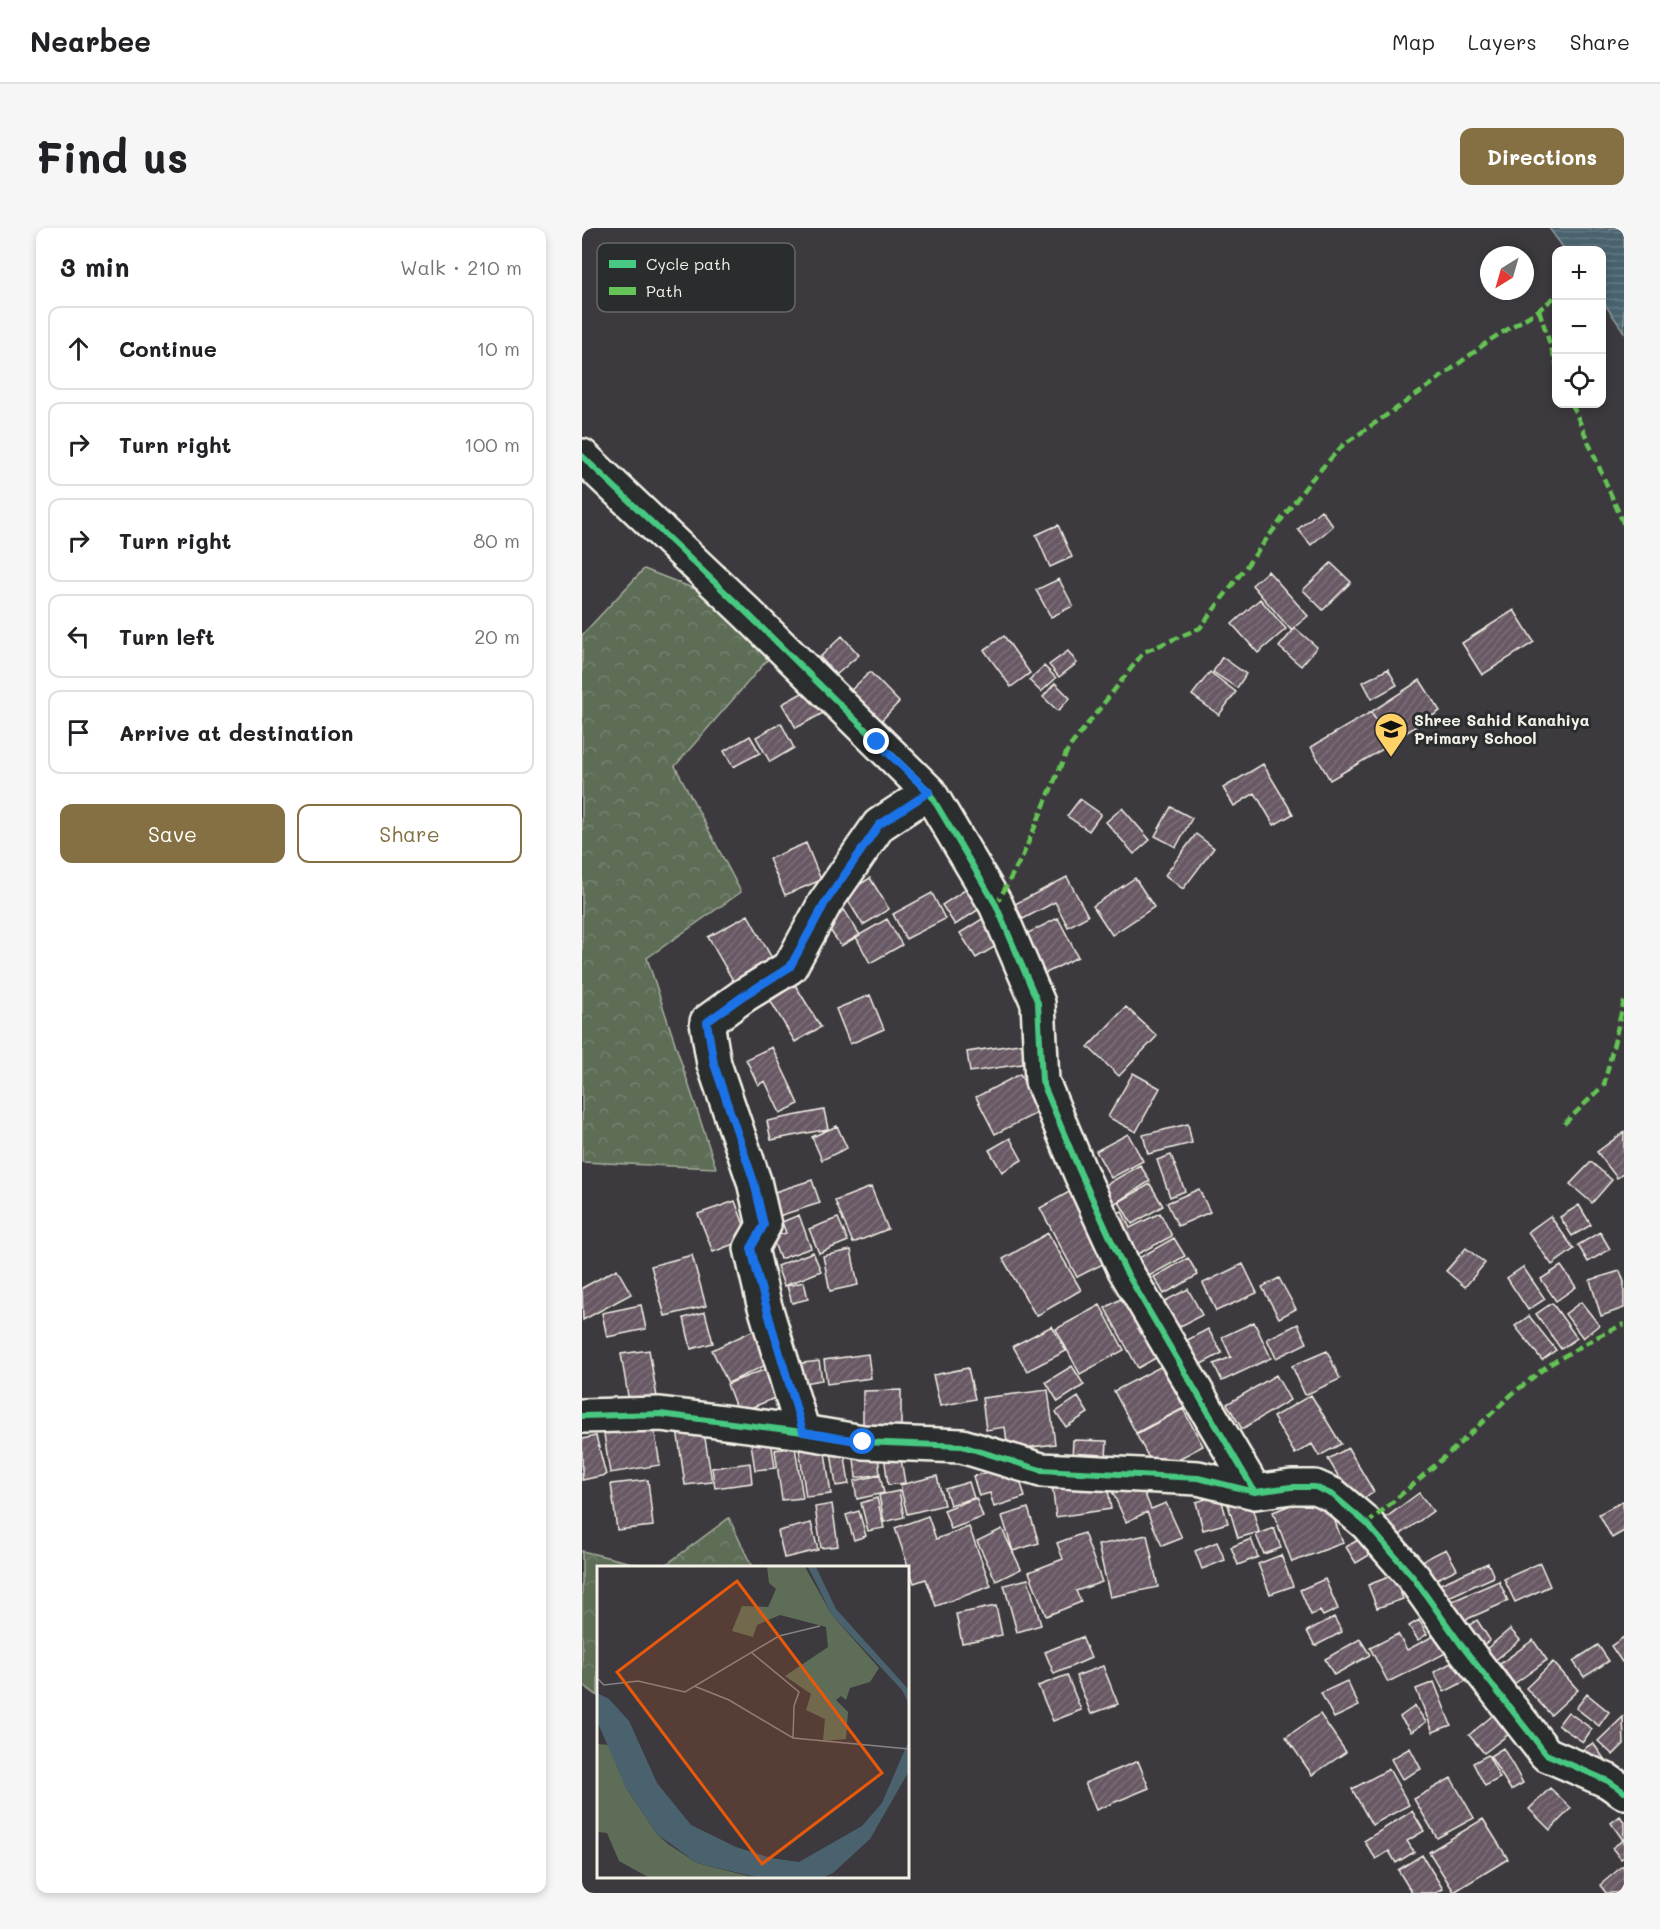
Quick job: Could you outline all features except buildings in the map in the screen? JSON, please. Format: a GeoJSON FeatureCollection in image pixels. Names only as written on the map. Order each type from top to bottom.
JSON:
{"type":"FeatureCollection","features":[{"type":"Feature","properties":{"kind":"street"},"geometry":{"type":"LineString","coordinates":[[582,456],[747,613],[929,792],[996,905],[1038,1003],[1042,1081],[1125,1270],[1255,1492]]}},
{"type":"Feature","properties":{"kind":"street"},"geometry":{"type":"LineString","coordinates":[[803,1432],[763,1300],[751,1248],[764,1225],[754,1182],[714,1064],[707,1022],[790,967],[825,903],[879,825],[929,792]]}},
{"type":"Feature","properties":{"kind":"street"},"geometry":{"type":"LineString","coordinates":[[582,1416],[660,1414],[863,1442],[962,1446],[1041,1470],[1198,1478],[1255,1492],[1292,1487],[1315,1487],[1333,1495],[1367,1524],[1413,1577],[1462,1646],[1546,1754],[1608,1781],[1624,1792]]}},
{"type":"Feature","properties":{"kind":"green space"},"geometry":{"type":"Polygon","coordinates":[[[644,569],[700,591],[775,651],[675,766],[741,892],[647,958],[716,1168],[582,1162],[582,635],[644,569]]]}},
{"type":"Feature","properties":{"kind":"green space"},"geometry":{"type":"Polygon","coordinates":[[[729,1518],[752,1566],[664,1566],[729,1518]]]}},
{"type":"Feature","properties":{"kind":"green space"},"geometry":{"type":"Polygon","coordinates":[[[582,1551],[644,1566],[597,1566],[597,1695],[582,1684],[582,1551]]]}},
{"type":"Feature","properties":{"kind":"water"},"geometry":{"type":"Polygon","coordinates":[[[1549,228],[1624,228],[1624,332],[1606,306],[1606,246],[1562,246],[1549,228]]]}},
{"type":"Feature","properties":{"kind":"marked path"},"geometry":{"type":"LineString","coordinates":[[996,905],[1023,855],[1068,749],[1144,652],[1200,628],[1311,480],[1343,445],[1429,386],[1490,340],[1539,310],[1552,299]]}},
{"type":"Feature","properties":{"kind":"marked path"},"geometry":{"type":"LineString","coordinates":[[1539,310],[1553,354]]}},
{"type":"Feature","properties":{"kind":"marked path"},"geometry":{"type":"LineString","coordinates":[[1574,408],[1624,525]]}},
{"type":"Feature","properties":{"kind":"marked path"},"geometry":{"type":"LineString","coordinates":[[1564,1124],[1604,1085],[1624,1001]]}},
{"type":"Feature","properties":{"kind":"marked path"},"geometry":{"type":"LineString","coordinates":[[1367,1524],[1455,1448],[1511,1395],[1547,1366],[1624,1324]]}},
{"type":"Feature","properties":{"kind":"cycle path"},"geometry":{"type":"LineString","coordinates":[[582,456],[747,613],[929,792],[996,905],[1038,1003],[1042,1081],[1125,1270],[1255,1492]]}},
{"type":"Feature","properties":{"kind":"cycle path"},"geometry":{"type":"LineString","coordinates":[[582,1416],[660,1414],[863,1442],[962,1446],[1041,1470],[1198,1478],[1255,1492],[1291,1487],[1315,1487],[1333,1495],[1367,1524],[1413,1577],[1462,1646],[1546,1754],[1608,1781],[1624,1792]]}},
{"type":"Feature","properties":{"kind":"place","name":"Shree Sahid Kanahiya Primary School"},"geometry":{"type":"Point","coordinates":[1391,758]}},
{"type":"Feature","properties":{"kind":"route"},"geometry":{"type":"LineString","coordinates":[[863,1442],[803,1432],[763,1300],[751,1248],[764,1225],[754,1182],[714,1064],[707,1022],[790,967],[825,903],[879,825],[929,792],[877,742]]}}]}
